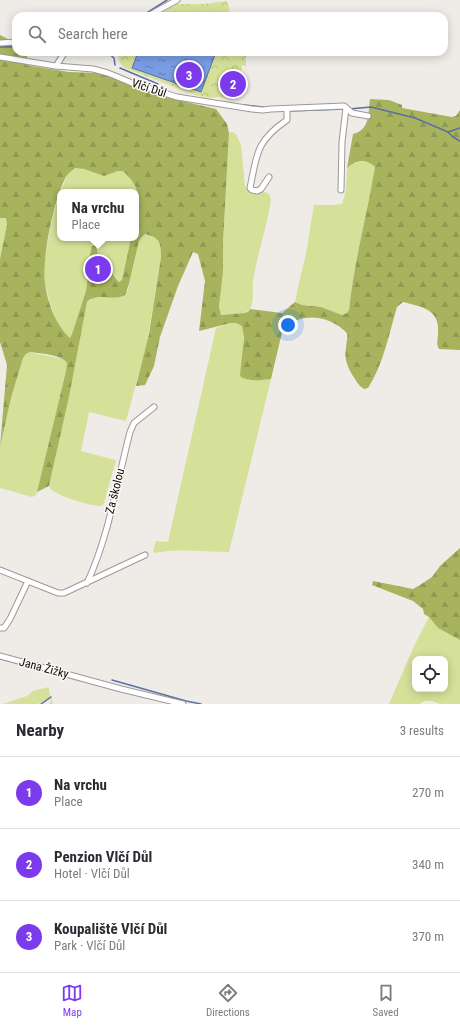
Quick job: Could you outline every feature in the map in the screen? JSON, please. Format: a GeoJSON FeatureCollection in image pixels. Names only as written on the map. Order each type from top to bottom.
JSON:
{"type":"FeatureCollection","features":[{"type":"Feature","properties":{"kind":"street"},"geometry":{"type":"LineString","coordinates":[[155,12],[177,0]]}},
{"type":"Feature","properties":{"kind":"street"},"geometry":{"type":"LineString","coordinates":[[0,43],[12,42]]}},
{"type":"Feature","properties":{"kind":"street"},"geometry":{"type":"LineString","coordinates":[[56,66],[62,56]]}},
{"type":"Feature","properties":{"kind":"street","name":"Vlčí Důl"},"geometry":{"type":"LineString","coordinates":[[0,57],[56,66],[93,69],[177,97],[258,110],[344,106],[352,113],[368,116]]}},
{"type":"Feature","properties":{"kind":"street"},"geometry":{"type":"LineString","coordinates":[[341,190],[342,142],[346,108]]}},
{"type":"Feature","properties":{"kind":"street"},"geometry":{"type":"LineString","coordinates":[[269,177],[261,189],[257,191],[250,188],[260,145],[272,131],[287,120],[287,109]]}},
{"type":"Feature","properties":{"kind":"street","name":"Za školou"},"geometry":{"type":"LineString","coordinates":[[86,583],[94,567],[104,537],[130,432],[134,424],[154,407]]}},
{"type":"Feature","properties":{"kind":"street"},"geometry":{"type":"LineString","coordinates":[[0,570],[58,593],[64,593],[145,555]]}},
{"type":"Feature","properties":{"kind":"street"},"geometry":{"type":"LineString","coordinates":[[0,628],[4,628],[10,619],[28,581]]}},
{"type":"Feature","properties":{"kind":"street","name":"Jana Žižky"},"geometry":{"type":"LineString","coordinates":[[0,656],[121,689],[183,704]]}},
{"type":"Feature","properties":{"kind":"green space"},"geometry":{"type":"Polygon","coordinates":[[[227,1],[230,12],[163,12],[176,4],[204,4],[227,1]]]}},
{"type":"Feature","properties":{"kind":"green space"},"geometry":{"type":"Polygon","coordinates":[[[0,35],[12,41],[12,56],[27,56],[26,65],[69,72],[100,73],[178,100],[216,109],[227,124],[229,133],[223,243],[223,272],[219,307],[221,315],[244,313],[248,312],[250,309],[282,313],[295,302],[302,305],[321,307],[342,315],[347,313],[349,310],[354,274],[375,167],[368,162],[361,161],[354,163],[347,168],[353,134],[363,129],[367,121],[370,99],[389,100],[402,105],[402,108],[452,117],[456,116],[460,110],[460,350],[439,349],[437,343],[438,325],[433,314],[423,308],[403,302],[397,307],[382,359],[368,388],[364,389],[360,386],[347,364],[345,353],[347,333],[332,322],[316,318],[299,320],[283,328],[271,379],[244,379],[240,375],[244,338],[242,326],[236,323],[231,323],[199,331],[205,281],[198,254],[193,252],[178,286],[160,337],[154,366],[145,385],[136,386],[149,334],[161,257],[159,241],[154,237],[145,234],[139,241],[125,295],[115,298],[100,297],[91,299],[87,302],[69,397],[49,486],[37,492],[67,363],[61,358],[50,355],[30,352],[26,354],[23,358],[11,398],[0,447],[7,365],[0,342],[0,259],[7,225],[6,218],[0,218],[0,35]],[[75,168],[68,174],[60,189],[57,189],[57,199],[47,244],[44,273],[48,298],[53,313],[60,327],[70,338],[86,291],[92,246],[96,246],[98,254],[119,282],[122,280],[130,241],[139,241],[139,189],[136,189],[132,181],[123,171],[118,171],[104,176],[84,169],[75,168]]]}},
{"type":"Feature","properties":{"kind":"green space"},"geometry":{"type":"Polygon","coordinates":[[[118,56],[246,56],[246,66],[248,67],[242,65],[241,72],[238,71],[228,92],[235,95],[233,100],[220,97],[210,98],[195,95],[125,68],[120,63],[118,56]]]}},
{"type":"Feature","properties":{"kind":"green space"},"geometry":{"type":"Polygon","coordinates":[[[232,132],[236,134],[241,145],[245,186],[252,194],[257,194],[262,191],[269,194],[271,200],[253,282],[252,304],[248,311],[244,313],[221,315],[219,307],[223,272],[223,243],[229,133],[232,132]]]}},
{"type":"Feature","properties":{"kind":"green space"},"geometry":{"type":"Polygon","coordinates":[[[365,161],[371,163],[375,167],[354,274],[349,310],[347,313],[342,315],[321,307],[302,305],[295,302],[306,254],[314,205],[342,204],[346,190],[347,168],[353,163],[365,161]]]}},
{"type":"Feature","properties":{"kind":"green space"},"geometry":{"type":"Polygon","coordinates":[[[75,168],[84,169],[104,176],[123,170],[132,181],[136,189],[61,189],[68,174],[75,168]]]}},
{"type":"Feature","properties":{"kind":"green space"},"geometry":{"type":"Polygon","coordinates":[[[57,203],[57,241],[130,241],[122,280],[119,282],[98,254],[96,246],[86,291],[70,338],[66,335],[56,319],[50,304],[45,284],[43,269],[52,219],[57,203]]]}},
{"type":"Feature","properties":{"kind":"green space"},"geometry":{"type":"Polygon","coordinates":[[[0,218],[6,218],[7,226],[0,259],[0,218]]]}},
{"type":"Feature","properties":{"kind":"green space"},"geometry":{"type":"Polygon","coordinates":[[[145,234],[154,237],[159,241],[161,252],[147,343],[126,421],[89,412],[81,451],[116,460],[104,503],[102,506],[91,505],[53,491],[49,484],[69,397],[87,302],[93,298],[115,298],[128,290],[139,241],[145,234]]]}},
{"type":"Feature","properties":{"kind":"green space"},"geometry":{"type":"Polygon","coordinates":[[[231,323],[236,323],[242,326],[243,329],[245,379],[271,379],[229,552],[183,550],[155,553],[153,551],[156,541],[168,542],[216,328],[231,323]]]}},
{"type":"Feature","properties":{"kind":"green space"},"geometry":{"type":"Polygon","coordinates":[[[29,352],[64,359],[67,363],[37,492],[36,495],[32,497],[0,488],[0,447],[11,398],[23,358],[29,352]]]}},
{"type":"Feature","properties":{"kind":"green space"},"geometry":{"type":"Polygon","coordinates":[[[460,548],[460,640],[438,628],[429,617],[424,614],[423,609],[413,601],[372,585],[373,581],[413,589],[432,577],[440,566],[460,548]]]}},
{"type":"Feature","properties":{"kind":"green space"},"geometry":{"type":"Polygon","coordinates":[[[429,617],[438,628],[460,640],[460,704],[440,704],[432,701],[425,701],[419,704],[389,704],[415,644],[429,617]]]}},
{"type":"Feature","properties":{"kind":"green space"},"geometry":{"type":"Polygon","coordinates":[[[49,687],[53,704],[49,704],[51,701],[50,698],[38,704],[3,704],[27,696],[33,691],[49,687]]]}},
{"type":"Feature","properties":{"kind":"water"},"geometry":{"type":"Polygon","coordinates":[[[136,56],[214,56],[201,92],[132,68],[136,56]]]}},
{"type":"Feature","properties":{"kind":"waterway"},"geometry":{"type":"LineString","coordinates":[[148,12],[167,0]]}},
{"type":"Feature","properties":{"kind":"waterway"},"geometry":{"type":"LineString","coordinates":[[0,47],[12,47]]}},
{"type":"Feature","properties":{"kind":"waterway"},"geometry":{"type":"LineString","coordinates":[[112,56],[114,58],[115,65]]}},
{"type":"Feature","properties":{"kind":"waterway"},"geometry":{"type":"LineString","coordinates":[[120,68],[158,84]]}},
{"type":"Feature","properties":{"kind":"waterway"},"geometry":{"type":"LineString","coordinates":[[244,105],[263,107]]}},
{"type":"Feature","properties":{"kind":"waterway"},"geometry":{"type":"LineString","coordinates":[[349,109],[371,107],[415,118],[448,132],[460,141]]}},
{"type":"Feature","properties":{"kind":"waterway"},"geometry":{"type":"LineString","coordinates":[[289,111],[344,109]]}},
{"type":"Feature","properties":{"kind":"waterway"},"geometry":{"type":"LineString","coordinates":[[448,132],[460,128]]}},
{"type":"Feature","properties":{"kind":"waterway"},"geometry":{"type":"LineString","coordinates":[[112,680],[201,704]]}},
{"type":"Feature","properties":{"kind":"waterway"},"geometry":{"type":"LineString","coordinates":[[41,704],[51,697]]}},
{"type":"Feature","properties":{"kind":"place","name":"Koupaliště Vlčí Důl"},"geometry":{"type":"Point","coordinates":[189,75]}},
{"type":"Feature","properties":{"kind":"place","name":"Penzion Vlčí Důl"},"geometry":{"type":"Point","coordinates":[233,84]}},
{"type":"Feature","properties":{"kind":"place","name":"Na vrchu"},"geometry":{"type":"Point","coordinates":[98,269]}}]}
